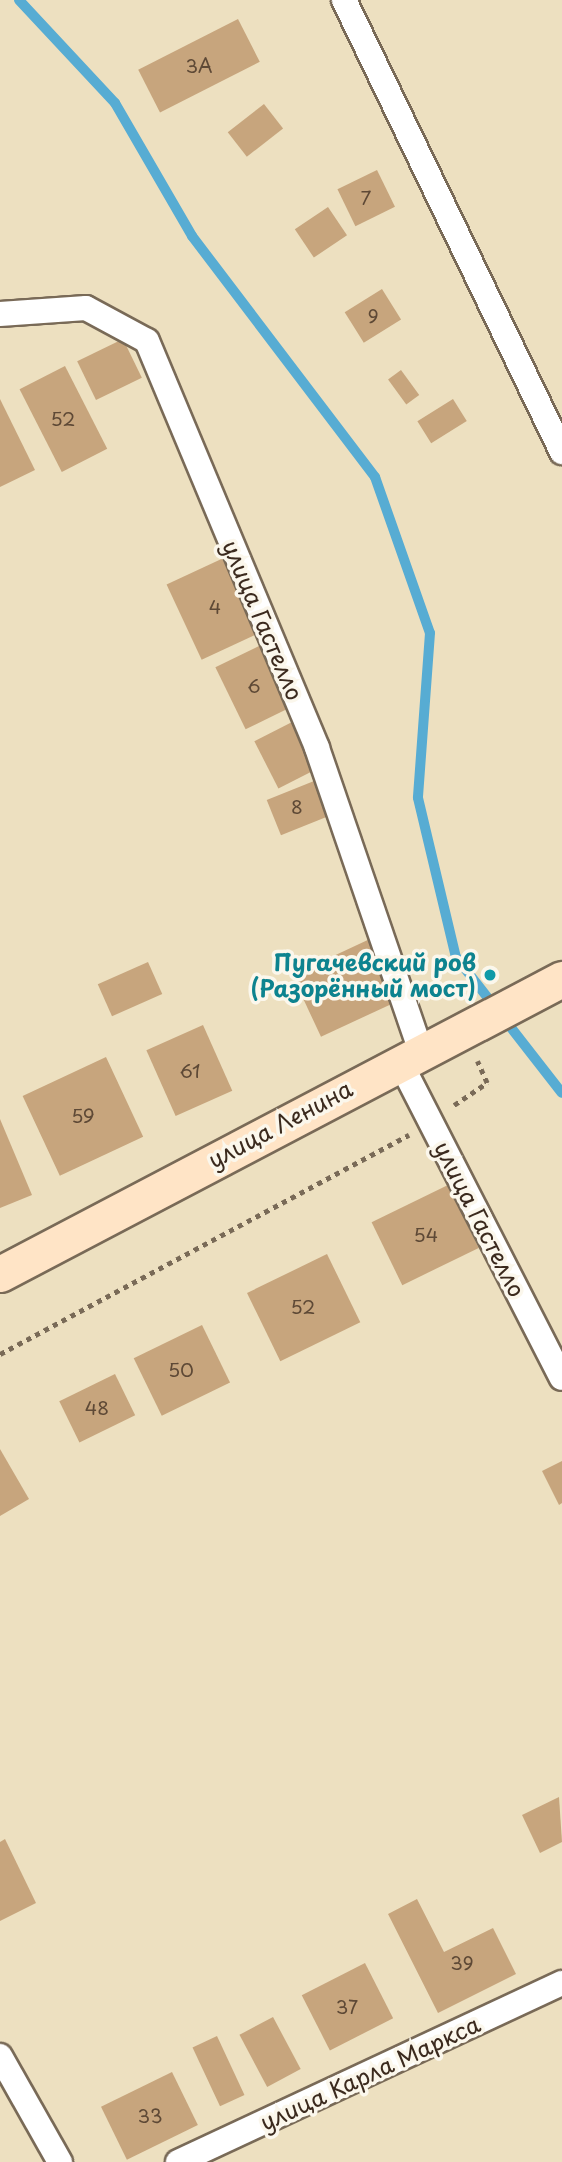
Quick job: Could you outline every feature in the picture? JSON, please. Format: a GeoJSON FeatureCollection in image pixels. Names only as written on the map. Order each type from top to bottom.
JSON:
{"type":"FeatureCollection","features":[{"type":"Feature","properties":{"kind":"main road","name":"улица Ленина"},"geometry":{"type":"LineString","coordinates":[[0,1274],[409,1055],[562,979]]}},
{"type":"Feature","properties":{"kind":"street"},"geometry":{"type":"LineString","coordinates":[[344,0],[562,452]]}},
{"type":"Feature","properties":{"kind":"street","name":"улица Гастелло"},"geometry":{"type":"LineString","coordinates":[[0,314],[86,308],[147,341],[317,748],[430,1121],[562,1378]]}},
{"type":"Feature","properties":{"kind":"street","name":"улица Карла Маркса"},"geometry":{"type":"LineString","coordinates":[[178,2162],[562,1983]]}},
{"type":"Feature","properties":{"kind":"street"},"geometry":{"type":"LineString","coordinates":[[0,2056],[60,2162]]}},
{"type":"Feature","properties":{"kind":"path"},"geometry":{"type":"LineString","coordinates":[[0,1354],[376,1157],[487,1083],[472,1052]]}},
{"type":"Feature","properties":{"kind":"building"},"geometry":{"type":"Polygon","coordinates":[[[238,19],[260,62],[160,113],[138,70],[238,19]]]}},
{"type":"Feature","properties":{"kind":"building"},"geometry":{"type":"Polygon","coordinates":[[[264,104],[283,128],[247,157],[228,132],[264,104]]]}},
{"type":"Feature","properties":{"kind":"building"},"geometry":{"type":"Polygon","coordinates":[[[377,170],[395,207],[355,226],[337,189],[377,170]]]}},
{"type":"Feature","properties":{"kind":"building"},"geometry":{"type":"Polygon","coordinates":[[[328,207],[347,235],[314,258],[295,229],[328,207]]]}},
{"type":"Feature","properties":{"kind":"building"},"geometry":{"type":"Polygon","coordinates":[[[382,289],[401,320],[364,343],[345,312],[382,289]]]}},
{"type":"Feature","properties":{"kind":"building"},"geometry":{"type":"Polygon","coordinates":[[[123,339],[142,378],[96,400],[77,361],[123,339]]]}},
{"type":"Feature","properties":{"kind":"building"},"geometry":{"type":"Polygon","coordinates":[[[65,366],[107,449],[62,472],[20,389],[65,366]]]}},
{"type":"Feature","properties":{"kind":"building"},"geometry":{"type":"Polygon","coordinates":[[[401,370],[419,395],[406,404],[388,379],[401,370]]]}},
{"type":"Feature","properties":{"kind":"building"},"geometry":{"type":"Polygon","coordinates":[[[0,399],[35,470],[0,487],[0,399]]]}},
{"type":"Feature","properties":{"kind":"building"},"geometry":{"type":"Polygon","coordinates":[[[453,399],[467,421],[431,443],[417,421],[453,399]]]}},
{"type":"Feature","properties":{"kind":"building"},"geometry":{"type":"Polygon","coordinates":[[[230,555],[265,630],[202,660],[167,585],[230,555]]]}},
{"type":"Feature","properties":{"kind":"building"},"geometry":{"type":"Polygon","coordinates":[[[263,644],[293,706],[246,729],[215,667],[263,644]]]}},
{"type":"Feature","properties":{"kind":"building"},"geometry":{"type":"Polygon","coordinates":[[[298,719],[322,766],[278,788],[254,741],[298,719]]]}},
{"type":"Feature","properties":{"kind":"building"},"geometry":{"type":"Polygon","coordinates":[[[314,781],[328,816],[281,835],[267,800],[314,781]]]}},
{"type":"Feature","properties":{"kind":"building"},"geometry":{"type":"Polygon","coordinates":[[[372,938],[401,1000],[321,1037],[292,975],[372,938]]]}},
{"type":"Feature","properties":{"kind":"building"},"geometry":{"type":"Polygon","coordinates":[[[148,962],[162,994],[112,1016],[98,984],[148,962]]]}},
{"type":"Feature","properties":{"kind":"building"},"geometry":{"type":"Polygon","coordinates":[[[203,1025],[232,1091],[176,1116],[146,1050],[203,1025]]]}},
{"type":"Feature","properties":{"kind":"building"},"geometry":{"type":"Polygon","coordinates":[[[106,1057],[143,1137],[60,1176],[23,1096],[106,1057]]]}},
{"type":"Feature","properties":{"kind":"building"},"geometry":{"type":"Polygon","coordinates":[[[0,1119],[32,1195],[0,1208],[0,1119]]]}},
{"type":"Feature","properties":{"kind":"building"},"geometry":{"type":"Polygon","coordinates":[[[448,1185],[479,1248],[402,1285],[372,1222],[448,1185]]]}},
{"type":"Feature","properties":{"kind":"building"},"geometry":{"type":"Polygon","coordinates":[[[327,1254],[360,1322],[280,1361],[247,1293],[327,1254]]]}},
{"type":"Feature","properties":{"kind":"building"},"geometry":{"type":"Polygon","coordinates":[[[202,1325],[230,1383],[162,1416],[134,1358],[202,1325]]]}},
{"type":"Feature","properties":{"kind":"building"},"geometry":{"type":"Polygon","coordinates":[[[115,1374],[135,1415],[79,1443],[59,1401],[115,1374]]]}},
{"type":"Feature","properties":{"kind":"building"},"geometry":{"type":"Polygon","coordinates":[[[0,1449],[29,1499],[0,1516],[0,1449]]]}},
{"type":"Feature","properties":{"kind":"building"},"geometry":{"type":"Polygon","coordinates":[[[562,1461],[562,1503],[559,1505],[542,1471],[562,1461]]]}},
{"type":"Feature","properties":{"kind":"building"},"geometry":{"type":"Polygon","coordinates":[[[559,1797],[562,1842],[540,1853],[522,1815],[559,1797]]]}},
{"type":"Feature","properties":{"kind":"building"},"geometry":{"type":"Polygon","coordinates":[[[5,1839],[36,1903],[0,1921],[0,1842],[5,1839]]]}},
{"type":"Feature","properties":{"kind":"building"},"geometry":{"type":"Polygon","coordinates":[[[417,1899],[444,1952],[493,1928],[516,1974],[438,2013],[388,1914],[417,1899]]]}},
{"type":"Feature","properties":{"kind":"building"},"geometry":{"type":"Polygon","coordinates":[[[365,1963],[393,2018],[330,2050],[302,1995],[365,1963]]]}},
{"type":"Feature","properties":{"kind":"building"},"geometry":{"type":"Polygon","coordinates":[[[273,2017],[301,2069],[267,2087],[239,2035],[273,2017]]]}},
{"type":"Feature","properties":{"kind":"building"},"geometry":{"type":"Polygon","coordinates":[[[217,2036],[244,2095],[220,2106],[193,2047],[217,2036]]]}},
{"type":"Feature","properties":{"kind":"building"},"geometry":{"type":"Polygon","coordinates":[[[172,2072],[198,2125],[127,2160],[101,2107],[172,2072]]]}},
{"type":"Feature","properties":{"kind":"waterway"},"geometry":{"type":"LineString","coordinates":[[19,0],[115,103],[192,236],[375,477],[430,633],[418,798],[456,957],[562,1093]]}},
{"type":"Feature","properties":{"kind":"place","name":"Пугачевский ров (Разорённый мост)"},"geometry":{"type":"Point","coordinates":[490,975]}}]}
